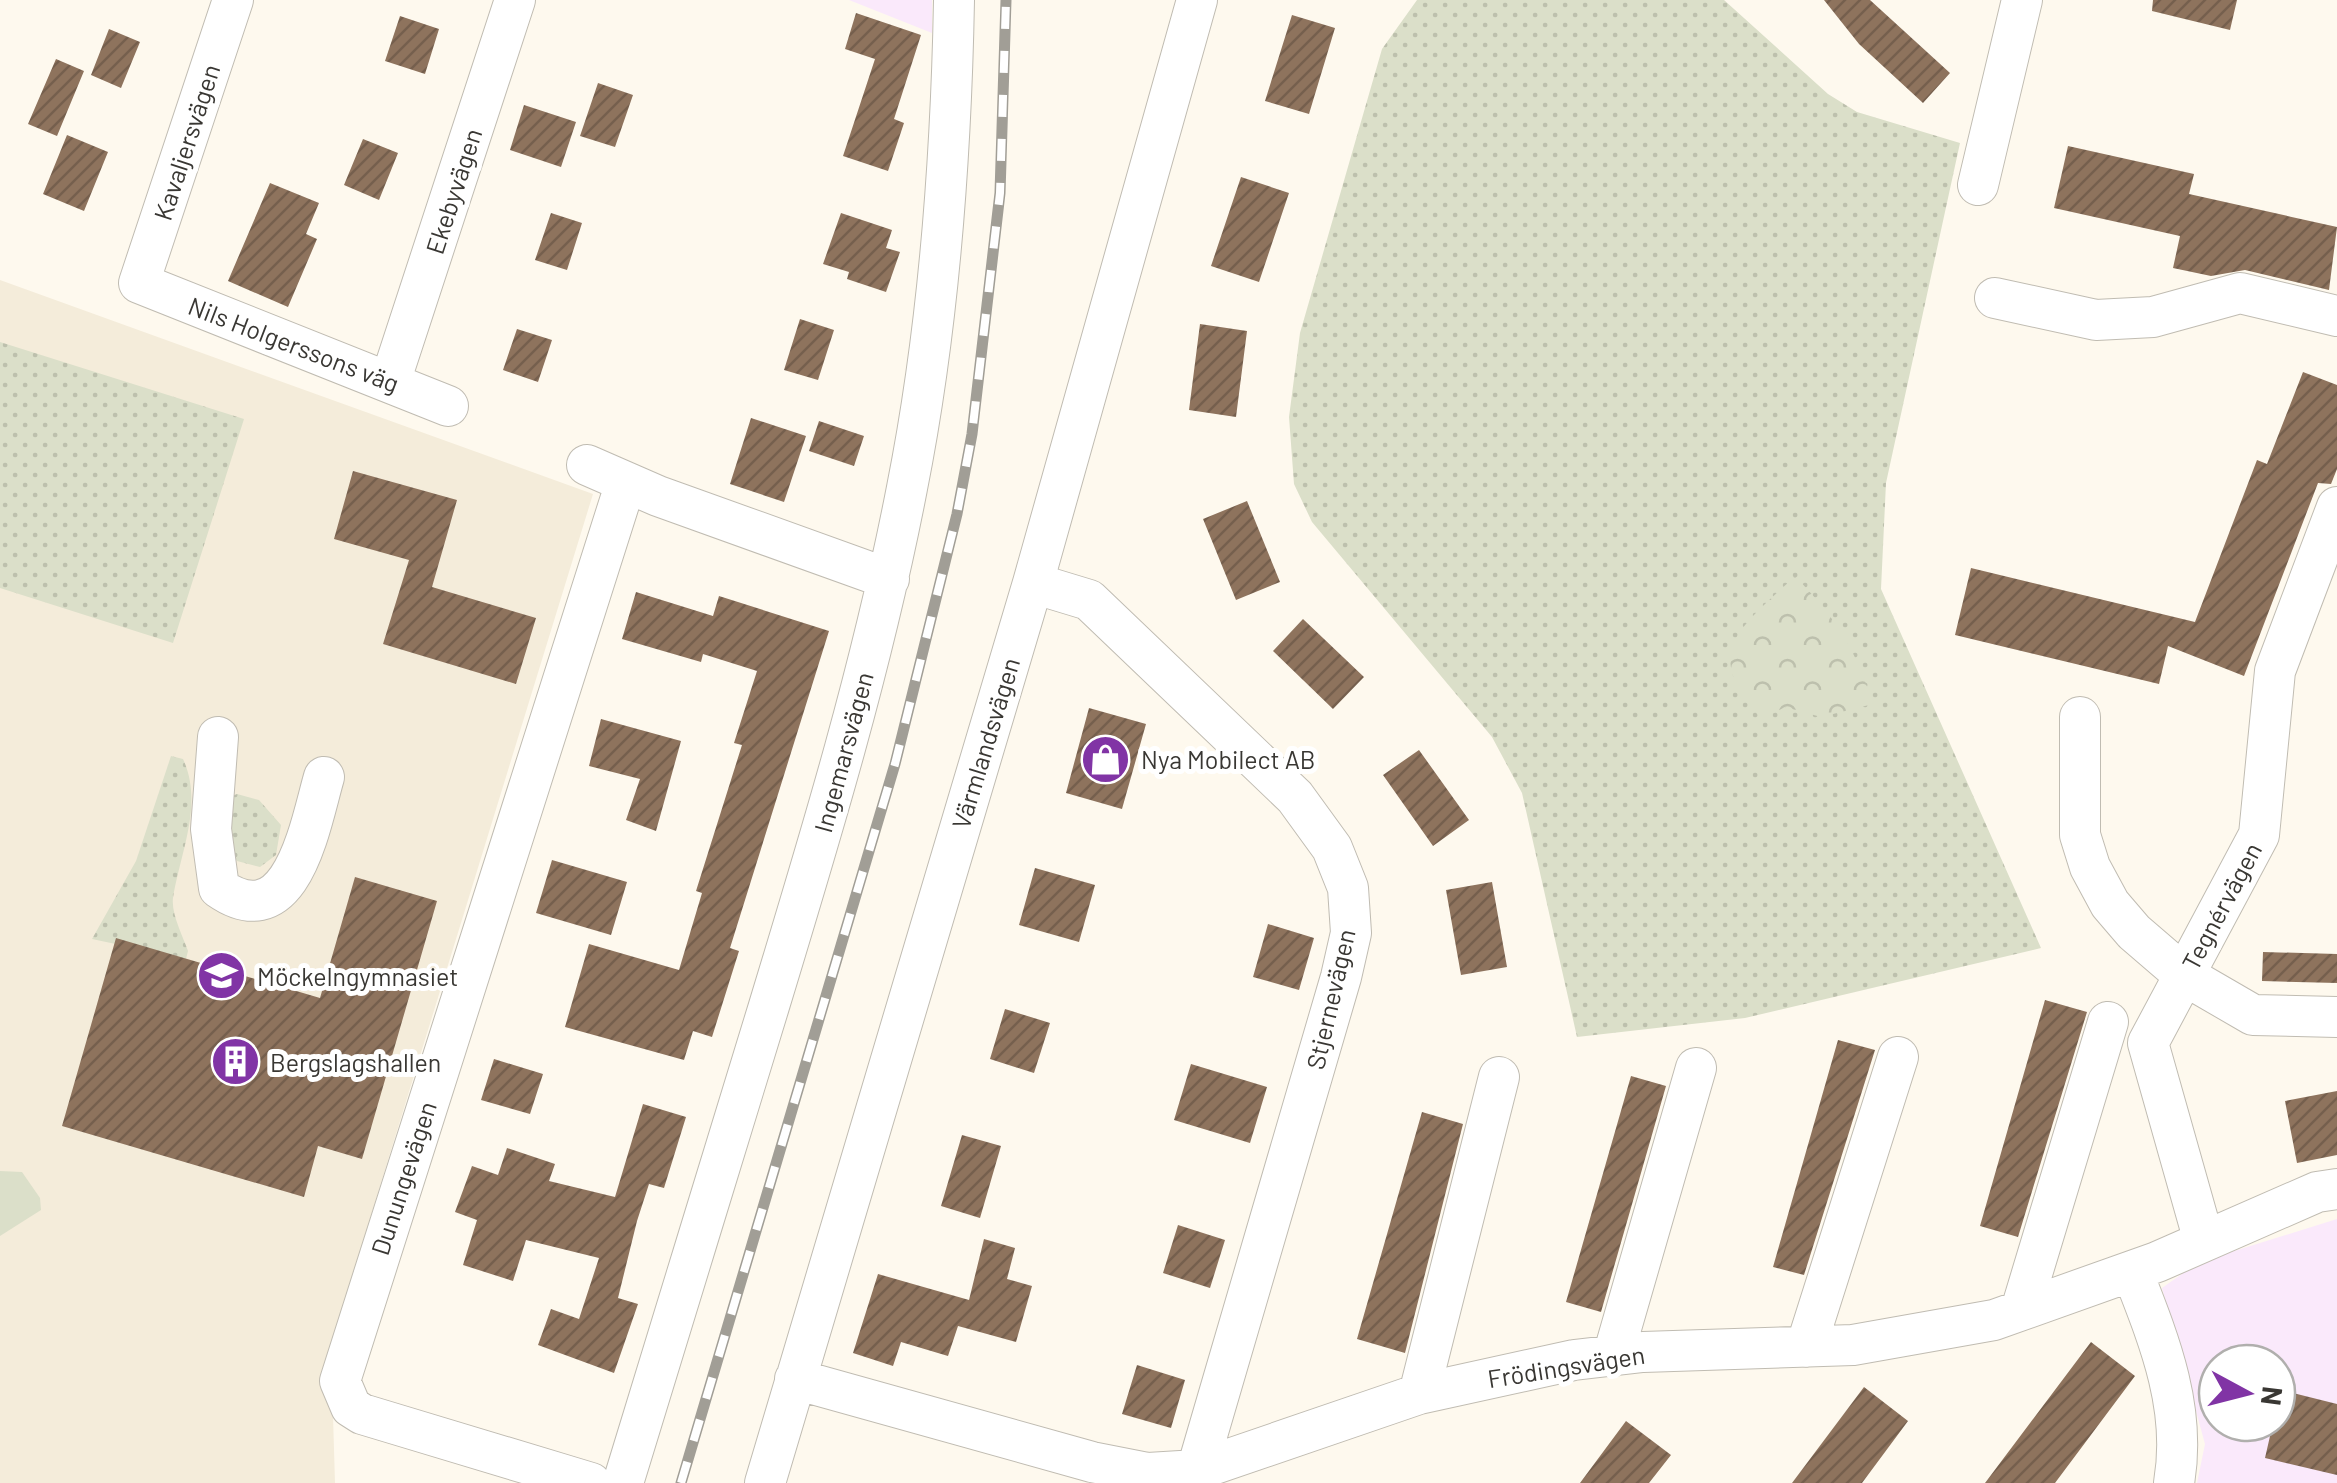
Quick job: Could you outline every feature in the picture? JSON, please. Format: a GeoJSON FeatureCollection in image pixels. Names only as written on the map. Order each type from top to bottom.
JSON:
{"type":"FeatureCollection","features":[{"type":"Feature","properties":{"kind":"street","name":"Kavaljersvägen"},"geometry":{"type":"LineString","coordinates":[[138,283],[233,0]]}},
{"type":"Feature","properties":{"kind":"street","name":"Ekebyvägen"},"geometry":{"type":"LineString","coordinates":[[390,382],[514,0]]}},
{"type":"Feature","properties":{"kind":"street","name":"Ingemarsvägen"},"geometry":{"type":"LineString","coordinates":[[624,1483],[834,794],[889,580],[917,428],[942,250],[951,135],[954,0]]}},
{"type":"Feature","properties":{"kind":"street","name":"Värmlandsvägen"},"geometry":{"type":"LineString","coordinates":[[765,1483],[1033,583],[1196,0]]}},
{"type":"Feature","properties":{"kind":"street"},"geometry":{"type":"LineString","coordinates":[[1978,185],[2022,0]]}},
{"type":"Feature","properties":{"kind":"street","name":"Nils Holgerssons väg"},"geometry":{"type":"LineString","coordinates":[[138,283],[448,406]]}},
{"type":"Feature","properties":{"kind":"street"},"geometry":{"type":"LineString","coordinates":[[1995,298],[2096,320],[2154,316],[2240,293],[2337,316]]}},
{"type":"Feature","properties":{"kind":"street"},"geometry":{"type":"LineString","coordinates":[[587,465],[889,580]]}},
{"type":"Feature","properties":{"kind":"street","name":"Dunungevägen"},"geometry":{"type":"LineString","coordinates":[[591,1483],[362,1414],[352,1407],[340,1381],[626,482]]}},
{"type":"Feature","properties":{"kind":"street","name":"Tegnérvägen"},"geometry":{"type":"LineString","coordinates":[[2204,1241],[2148,1043],[2259,835],[2275,671],[2337,507]]}},
{"type":"Feature","properties":{"kind":"street","name":"Stjernevägen"},"geometry":{"type":"LineString","coordinates":[[1033,583],[1090,600],[1296,797],[1332,848],[1348,888],[1351,933],[1341,977],[1195,1477]]}},
{"type":"Feature","properties":{"kind":"street"},"geometry":{"type":"LineString","coordinates":[[2080,718],[2080,835],[2090,867],[2110,904],[2134,932],[2184,974],[2253,1015],[2337,1017]]}},
{"type":"Feature","properties":{"kind":"street"},"geometry":{"type":"LineString","coordinates":[[218,738],[213,861],[218,888],[237,901],[258,900],[278,892],[298,868],[324,777]]}},
{"type":"Feature","properties":{"kind":"street"},"geometry":{"type":"LineString","coordinates":[[2021,1310],[2108,1022]]}},
{"type":"Feature","properties":{"kind":"street"},"geometry":{"type":"LineString","coordinates":[[1806,1347],[1898,1057]]}},
{"type":"Feature","properties":{"kind":"street"},"geometry":{"type":"LineString","coordinates":[[1614,1356],[1696,1068]]}},
{"type":"Feature","properties":{"kind":"street"},"geometry":{"type":"LineString","coordinates":[[1419,1394],[1500,1078]]}},
{"type":"Feature","properties":{"kind":"street","name":"Frödingsvägen"},"geometry":{"type":"LineString","coordinates":[[795,1380],[1092,1462],[1195,1477],[1419,1394],[1614,1356],[1806,1347],[1932,1333],[2021,1310],[2132,1272],[2317,1192],[2337,1189]]}},
{"type":"Feature","properties":{"kind":"street"},"geometry":{"type":"LineString","coordinates":[[2132,1272],[2172,1384],[2178,1440],[2174,1483]]}},
{"type":"Feature","properties":{"kind":"shaded area"},"geometry":{"type":"Polygon","coordinates":[[[849,0],[932,0],[932,33],[849,0]]]}},
{"type":"Feature","properties":{"kind":"shaded area","name":"Möckelngymnasiet"},"geometry":{"type":"Polygon","coordinates":[[[0,280],[593,494],[368,1225],[332,1382],[335,1483],[0,1483],[0,280]]]}},
{"type":"Feature","properties":{"kind":"shaded area"},"geometry":{"type":"Polygon","coordinates":[[[2337,1219],[2337,1483],[2197,1483],[2205,1443],[2297,1443],[2297,1343],[2197,1343],[2197,1415],[2162,1288],[2199,1262],[2337,1219]]]}},
{"type":"Feature","properties":{"kind":"green space"},"geometry":{"type":"Polygon","coordinates":[[[1417,0],[1724,0],[1828,94],[1857,112],[1960,143],[1886,483],[1881,589],[2041,948],[1745,1018],[1577,1037],[1522,793],[1492,737],[1312,522],[1294,484],[1289,417],[1300,333],[1382,49],[1417,0]]]}},
{"type":"Feature","properties":{"kind":"green space"},"geometry":{"type":"Polygon","coordinates":[[[0,342],[244,419],[173,643],[0,588],[0,342]]]}},
{"type":"Feature","properties":{"kind":"green space"},"geometry":{"type":"Polygon","coordinates":[[[1795,576],[1843,635],[1873,704],[1821,717],[1785,707],[1762,719],[1743,696],[1733,675],[1731,657],[1735,641],[1759,610],[1795,576]]]}},
{"type":"Feature","properties":{"kind":"green space"},"geometry":{"type":"Polygon","coordinates":[[[171,756],[183,759],[191,793],[191,811],[173,898],[188,951],[186,959],[92,939],[136,861],[171,756]]]}},
{"type":"Feature","properties":{"kind":"green space"},"geometry":{"type":"Polygon","coordinates":[[[232,796],[259,800],[281,825],[276,855],[260,867],[237,861],[230,850],[232,796]]]}},
{"type":"Feature","properties":{"kind":"green space"},"geometry":{"type":"Polygon","coordinates":[[[0,1171],[22,1172],[40,1198],[41,1210],[0,1236],[0,1171]]]}},
{"type":"Feature","properties":{"kind":"building"},"geometry":{"type":"Polygon","coordinates":[[[1824,0],[1870,0],[1950,73],[1923,103],[1859,44],[1824,0]]]}},
{"type":"Feature","properties":{"kind":"building"},"geometry":{"type":"Polygon","coordinates":[[[2153,0],[2237,0],[2230,30],[2152,11],[2153,0]]]}},
{"type":"Feature","properties":{"kind":"building"},"geometry":{"type":"Polygon","coordinates":[[[856,13],[921,35],[894,119],[904,123],[888,171],[843,156],[875,59],[845,49],[856,13]]]}},
{"type":"Feature","properties":{"kind":"building"},"geometry":{"type":"Polygon","coordinates":[[[1292,15],[1335,28],[1309,114],[1265,101],[1292,15]]]}},
{"type":"Feature","properties":{"kind":"building"},"geometry":{"type":"Polygon","coordinates":[[[400,16],[439,29],[425,74],[385,61],[400,16]]]}},
{"type":"Feature","properties":{"kind":"building"},"geometry":{"type":"Polygon","coordinates":[[[109,29],[140,42],[121,88],[91,75],[109,29]]]}},
{"type":"Feature","properties":{"kind":"building"},"geometry":{"type":"Polygon","coordinates":[[[56,59],[84,71],[57,136],[28,124],[56,59]]]}},
{"type":"Feature","properties":{"kind":"building"},"geometry":{"type":"Polygon","coordinates":[[[598,83],[633,95],[615,147],[580,136],[598,83]]]}},
{"type":"Feature","properties":{"kind":"building"},"geometry":{"type":"Polygon","coordinates":[[[524,105],[576,122],[561,167],[510,150],[524,105]]]}},
{"type":"Feature","properties":{"kind":"building"},"geometry":{"type":"Polygon","coordinates":[[[67,135],[108,152],[84,211],[43,194],[67,135]]]}},
{"type":"Feature","properties":{"kind":"building"},"geometry":{"type":"Polygon","coordinates":[[[363,139],[398,153],[379,200],[344,185],[363,139]]]}},
{"type":"Feature","properties":{"kind":"building"},"geometry":{"type":"Polygon","coordinates":[[[2068,146],[2194,174],[2189,194],[2337,227],[2329,290],[2245,270],[2211,276],[2173,268],[2180,236],[2054,208],[2068,146]]]}},
{"type":"Feature","properties":{"kind":"building"},"geometry":{"type":"Polygon","coordinates":[[[1241,177],[1289,193],[1259,282],[1211,266],[1241,177]]]}},
{"type":"Feature","properties":{"kind":"building"},"geometry":{"type":"Polygon","coordinates":[[[270,183],[319,203],[306,234],[317,239],[288,307],[228,281],[270,183]]]}},
{"type":"Feature","properties":{"kind":"building"},"geometry":{"type":"Polygon","coordinates":[[[551,213],[582,223],[567,270],[535,260],[551,213]]]}},
{"type":"Feature","properties":{"kind":"building"},"geometry":{"type":"Polygon","coordinates":[[[841,213],[892,230],[886,248],[900,252],[886,292],[847,279],[849,272],[823,264],[841,213]]]}},
{"type":"Feature","properties":{"kind":"building"},"geometry":{"type":"Polygon","coordinates":[[[800,319],[834,330],[818,380],[784,370],[800,319]]]}},
{"type":"Feature","properties":{"kind":"building"},"geometry":{"type":"Polygon","coordinates":[[[1200,324],[1247,331],[1236,417],[1189,410],[1200,324]]]}},
{"type":"Feature","properties":{"kind":"building"},"geometry":{"type":"Polygon","coordinates":[[[517,329],[552,340],[538,382],[503,370],[517,329]]]}},
{"type":"Feature","properties":{"kind":"building"},"geometry":{"type":"Polygon","coordinates":[[[2303,372],[2337,385],[2337,469],[2331,484],[2318,483],[2244,676],[2168,646],[2159,684],[1955,635],[1971,568],[2195,622],[2257,460],[2267,464],[2303,372]]]}},
{"type":"Feature","properties":{"kind":"building"},"geometry":{"type":"Polygon","coordinates":[[[751,418],[806,436],[784,502],[730,484],[751,418]]]}},
{"type":"Feature","properties":{"kind":"building"},"geometry":{"type":"Polygon","coordinates":[[[819,421],[864,436],[854,466],[809,451],[819,421]]]}},
{"type":"Feature","properties":{"kind":"building"},"geometry":{"type":"Polygon","coordinates":[[[353,471],[457,500],[432,587],[536,618],[516,684],[383,644],[409,560],[334,539],[353,471]]]}},
{"type":"Feature","properties":{"kind":"building"},"geometry":{"type":"Polygon","coordinates":[[[1247,501],[1280,582],[1236,600],[1203,519],[1247,501]]]}},
{"type":"Feature","properties":{"kind":"building"},"geometry":{"type":"Polygon","coordinates":[[[636,592],[713,616],[719,596],[829,631],[730,948],[739,951],[712,1037],[693,1031],[684,1060],[565,1027],[589,944],[679,970],[702,893],[696,891],[742,745],[734,743],[757,671],[703,654],[701,662],[622,639],[636,592]]]}},
{"type":"Feature","properties":{"kind":"building"},"geometry":{"type":"Polygon","coordinates":[[[1303,619],[1364,677],[1333,709],[1273,651],[1303,619]]]}},
{"type":"Feature","properties":{"kind":"building","name":"Nya Mobilect AB"},"geometry":{"type":"Polygon","coordinates":[[[1089,708],[1146,724],[1122,809],[1066,793],[1089,708]]]}},
{"type":"Feature","properties":{"kind":"building"},"geometry":{"type":"Polygon","coordinates":[[[601,719],[681,741],[656,831],[626,820],[640,779],[589,766],[601,719]]]}},
{"type":"Feature","properties":{"kind":"building"},"geometry":{"type":"Polygon","coordinates":[[[1419,750],[1469,820],[1433,846],[1383,775],[1419,750]]]}},
{"type":"Feature","properties":{"kind":"building"},"geometry":{"type":"Polygon","coordinates":[[[552,860],[627,882],[611,935],[536,913],[552,860]]]}},
{"type":"Feature","properties":{"kind":"building"},"geometry":{"type":"Polygon","coordinates":[[[1035,868],[1095,885],[1079,942],[1019,925],[1035,868]]]}},
{"type":"Feature","properties":{"kind":"building","name":"Bergslagshallen"},"geometry":{"type":"Polygon","coordinates":[[[355,877],[437,901],[362,1159],[318,1146],[304,1197],[62,1126],[116,938],[320,998],[355,877]]]}},
{"type":"Feature","properties":{"kind":"building"},"geometry":{"type":"Polygon","coordinates":[[[1492,882],[1507,967],[1461,975],[1446,890],[1492,882]]]}},
{"type":"Feature","properties":{"kind":"building"},"geometry":{"type":"Polygon","coordinates":[[[1268,924],[1314,938],[1299,990],[1253,977],[1268,924]]]}},
{"type":"Feature","properties":{"kind":"building"},"geometry":{"type":"Polygon","coordinates":[[[2263,952],[2337,954],[2337,983],[2262,981],[2263,952]]]}},
{"type":"Feature","properties":{"kind":"building"},"geometry":{"type":"Polygon","coordinates":[[[2045,1000],[2087,1012],[2018,1237],[1980,1226],[2045,1000]]]}},
{"type":"Feature","properties":{"kind":"building"},"geometry":{"type":"Polygon","coordinates":[[[1005,1009],[1050,1023],[1034,1073],[990,1059],[1005,1009]]]}},
{"type":"Feature","properties":{"kind":"building"},"geometry":{"type":"Polygon","coordinates":[[[1838,1040],[1875,1050],[1804,1275],[1773,1267],[1838,1040]]]}},
{"type":"Feature","properties":{"kind":"building"},"geometry":{"type":"Polygon","coordinates":[[[494,1059],[543,1074],[530,1114],[481,1100],[494,1059]]]}},
{"type":"Feature","properties":{"kind":"building"},"geometry":{"type":"Polygon","coordinates":[[[1191,1064],[1267,1087],[1250,1143],[1174,1120],[1191,1064]]]}},
{"type":"Feature","properties":{"kind":"building"},"geometry":{"type":"Polygon","coordinates":[[[1631,1076],[1666,1086],[1601,1312],[1566,1302],[1631,1076]]]}},
{"type":"Feature","properties":{"kind":"building"},"geometry":{"type":"Polygon","coordinates":[[[2337,1091],[2337,1155],[2297,1163],[2285,1101],[2337,1091]]]}},
{"type":"Feature","properties":{"kind":"building"},"geometry":{"type":"Polygon","coordinates":[[[643,1104],[686,1117],[664,1188],[649,1184],[637,1221],[618,1298],[638,1304],[614,1373],[538,1345],[551,1309],[579,1319],[599,1258],[526,1240],[513,1281],[463,1265],[477,1220],[455,1212],[472,1166],[498,1175],[507,1148],[555,1164],[549,1181],[615,1197],[643,1104]]]}},
{"type":"Feature","properties":{"kind":"building"},"geometry":{"type":"Polygon","coordinates":[[[1422,1112],[1463,1124],[1405,1353],[1357,1339],[1422,1112]]]}},
{"type":"Feature","properties":{"kind":"building"},"geometry":{"type":"Polygon","coordinates":[[[962,1135],[1001,1146],[980,1218],[941,1206],[962,1135]]]}},
{"type":"Feature","properties":{"kind":"building"},"geometry":{"type":"Polygon","coordinates":[[[1178,1225],[1225,1240],[1210,1288],[1163,1273],[1178,1225]]]}},
{"type":"Feature","properties":{"kind":"building"},"geometry":{"type":"Polygon","coordinates":[[[984,1239],[1015,1248],[1007,1279],[1032,1286],[1016,1342],[958,1326],[948,1356],[901,1342],[893,1366],[853,1353],[878,1274],[969,1300],[984,1239]]]}},
{"type":"Feature","properties":{"kind":"building"},"geometry":{"type":"Polygon","coordinates":[[[2091,1342],[2135,1376],[2055,1483],[1985,1483],[2091,1342]]]}},
{"type":"Feature","properties":{"kind":"building"},"geometry":{"type":"Polygon","coordinates":[[[1137,1365],[1185,1380],[1171,1428],[1122,1414],[1137,1365]]]}},
{"type":"Feature","properties":{"kind":"building"},"geometry":{"type":"Polygon","coordinates":[[[1864,1387],[1908,1421],[1862,1483],[1792,1483],[1864,1387]]]}},
{"type":"Feature","properties":{"kind":"building"},"geometry":{"type":"Polygon","coordinates":[[[2297,1394],[2337,1404],[2337,1475],[2265,1458],[2268,1443],[2297,1443],[2297,1394]]]}},
{"type":"Feature","properties":{"kind":"building"},"geometry":{"type":"Polygon","coordinates":[[[1626,1421],[1671,1455],[1649,1483],[1580,1483],[1626,1421]]]}},
{"type":"Feature","properties":{"kind":"railway"},"geometry":{"type":"LineString","coordinates":[[681,1483],[895,764],[957,514],[972,434],[1000,193],[1006,0]]}},
{"type":"Feature","properties":{"kind":"place","name":"Nya Mobilect AB"},"geometry":{"type":"Point","coordinates":[1106,759]}},
{"type":"Feature","properties":{"kind":"place","name":"Möckelngymnasiet"},"geometry":{"type":"Point","coordinates":[222,976]}},
{"type":"Feature","properties":{"kind":"place","name":"Bergslagshallen"},"geometry":{"type":"Point","coordinates":[235,1062]}}]}
